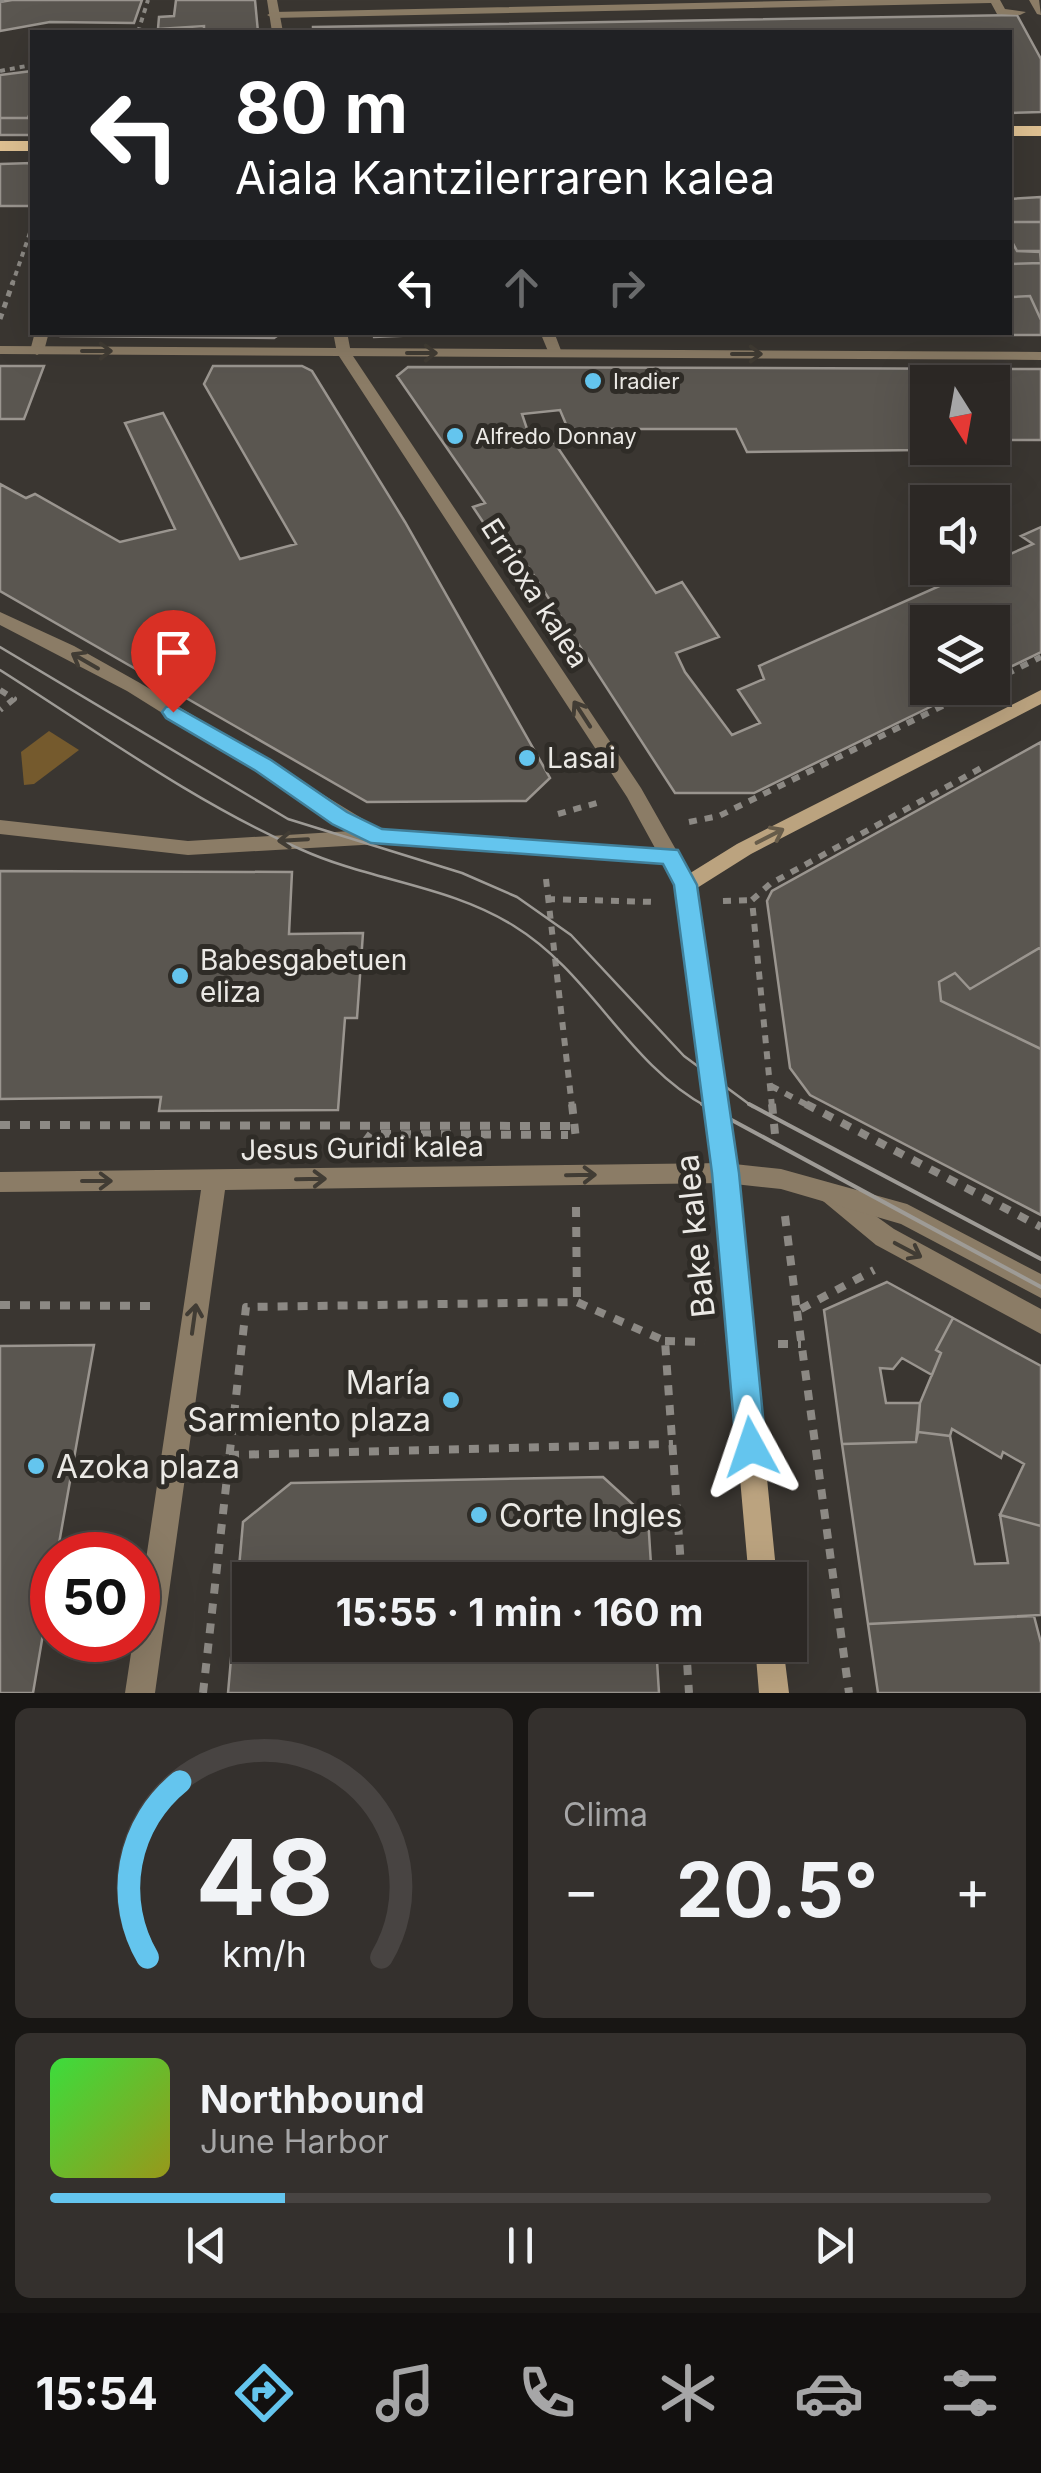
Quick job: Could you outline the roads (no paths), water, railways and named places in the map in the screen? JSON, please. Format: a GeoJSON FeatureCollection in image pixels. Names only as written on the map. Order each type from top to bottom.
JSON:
{"type":"FeatureCollection","features":[{"type":"Feature","properties":{"kind":"main road"},"geometry":{"type":"LineString","coordinates":[[1012,131],[1041,131]]}},
{"type":"Feature","properties":{"kind":"main road"},"geometry":{"type":"LineString","coordinates":[[0,146],[30,146]]}},
{"type":"Feature","properties":{"kind":"main road"},"geometry":{"type":"LineString","coordinates":[[686,885],[744,849],[1041,696]]}},
{"type":"Feature","properties":{"kind":"main road","name":"Bake kalea"},"geometry":{"type":"LineString","coordinates":[[686,885],[725,1173],[762,1562]]}},
{"type":"Feature","properties":{"kind":"main road"},"geometry":{"type":"LineString","coordinates":[[771,1662],[774,1693]]}},
{"type":"Feature","properties":{"kind":"street"},"geometry":{"type":"LineString","coordinates":[[272,0],[277,30]]}},
{"type":"Feature","properties":{"kind":"street"},"geometry":{"type":"LineString","coordinates":[[273,15],[996,0],[1001,12],[1020,12]]}},
{"type":"Feature","properties":{"kind":"street"},"geometry":{"type":"LineString","coordinates":[[1034,0],[1041,12]]}},
{"type":"Feature","properties":{"kind":"street"},"geometry":{"type":"LineString","coordinates":[[38,351],[41,335]]}},
{"type":"Feature","properties":{"kind":"street","name":"Errioxa kalea"},"geometry":{"type":"LineString","coordinates":[[341,335],[344,353],[634,793],[686,885]]}},
{"type":"Feature","properties":{"kind":"street"},"geometry":{"type":"LineString","coordinates":[[548,335],[554,354]]}},
{"type":"Feature","properties":{"kind":"street"},"geometry":{"type":"LineString","coordinates":[[0,350],[1041,356]]}},
{"type":"Feature","properties":{"kind":"street"},"geometry":{"type":"LineString","coordinates":[[0,618],[82,660],[264,766],[340,818],[379,837]]}},
{"type":"Feature","properties":{"kind":"street"},"geometry":{"type":"LineString","coordinates":[[0,827],[188,848],[379,837],[670,856]]}},
{"type":"Feature","properties":{"kind":"street","name":"Jesus Guridi kalea"},"geometry":{"type":"LineString","coordinates":[[0,1182],[725,1173],[781,1180],[906,1215],[1041,1286]]}},
{"type":"Feature","properties":{"kind":"street"},"geometry":{"type":"LineString","coordinates":[[140,1693],[214,1181]]}},
{"type":"Feature","properties":{"kind":"street"},"geometry":{"type":"LineString","coordinates":[[829,1193],[886,1237],[1041,1322]]}},
{"type":"Feature","properties":{"kind":"tram line"},"geometry":{"type":"LineString","coordinates":[[0,647],[288,819],[462,873],[517,897],[571,935],[684,1056],[753,1107]]}},
{"type":"Feature","properties":{"kind":"tram line"},"geometry":{"type":"LineString","coordinates":[[0,670],[147,765],[261,830],[327,860],[463,901],[514,926],[565,968],[654,1067],[704,1105]]}},
{"type":"Feature","properties":{"kind":"tram line"},"geometry":{"type":"LineString","coordinates":[[749,1104],[1041,1259]]}},
{"type":"Feature","properties":{"kind":"tram line"},"geometry":{"type":"LineString","coordinates":[[704,1105],[1041,1287]]}},
{"type":"Feature","properties":{"kind":"place","name":"Iradier"},"geometry":{"type":"Point","coordinates":[593,381]}},
{"type":"Feature","properties":{"kind":"place","name":"Alfredo Donnay"},"geometry":{"type":"Point","coordinates":[455,436]}},
{"type":"Feature","properties":{"kind":"place","name":"Lasai"},"geometry":{"type":"Point","coordinates":[527,758]}},
{"type":"Feature","properties":{"kind":"place","name":"Babesgabetuen eliza"},"geometry":{"type":"Point","coordinates":[180,976]}},
{"type":"Feature","properties":{"kind":"place","name":"María Sarmiento plaza"},"geometry":{"type":"Point","coordinates":[451,1400]}},
{"type":"Feature","properties":{"kind":"place","name":"Azoka plaza"},"geometry":{"type":"Point","coordinates":[36,1466]}},
{"type":"Feature","properties":{"kind":"place","name":"Corte Ingles"},"geometry":{"type":"Point","coordinates":[479,1515]}}]}
